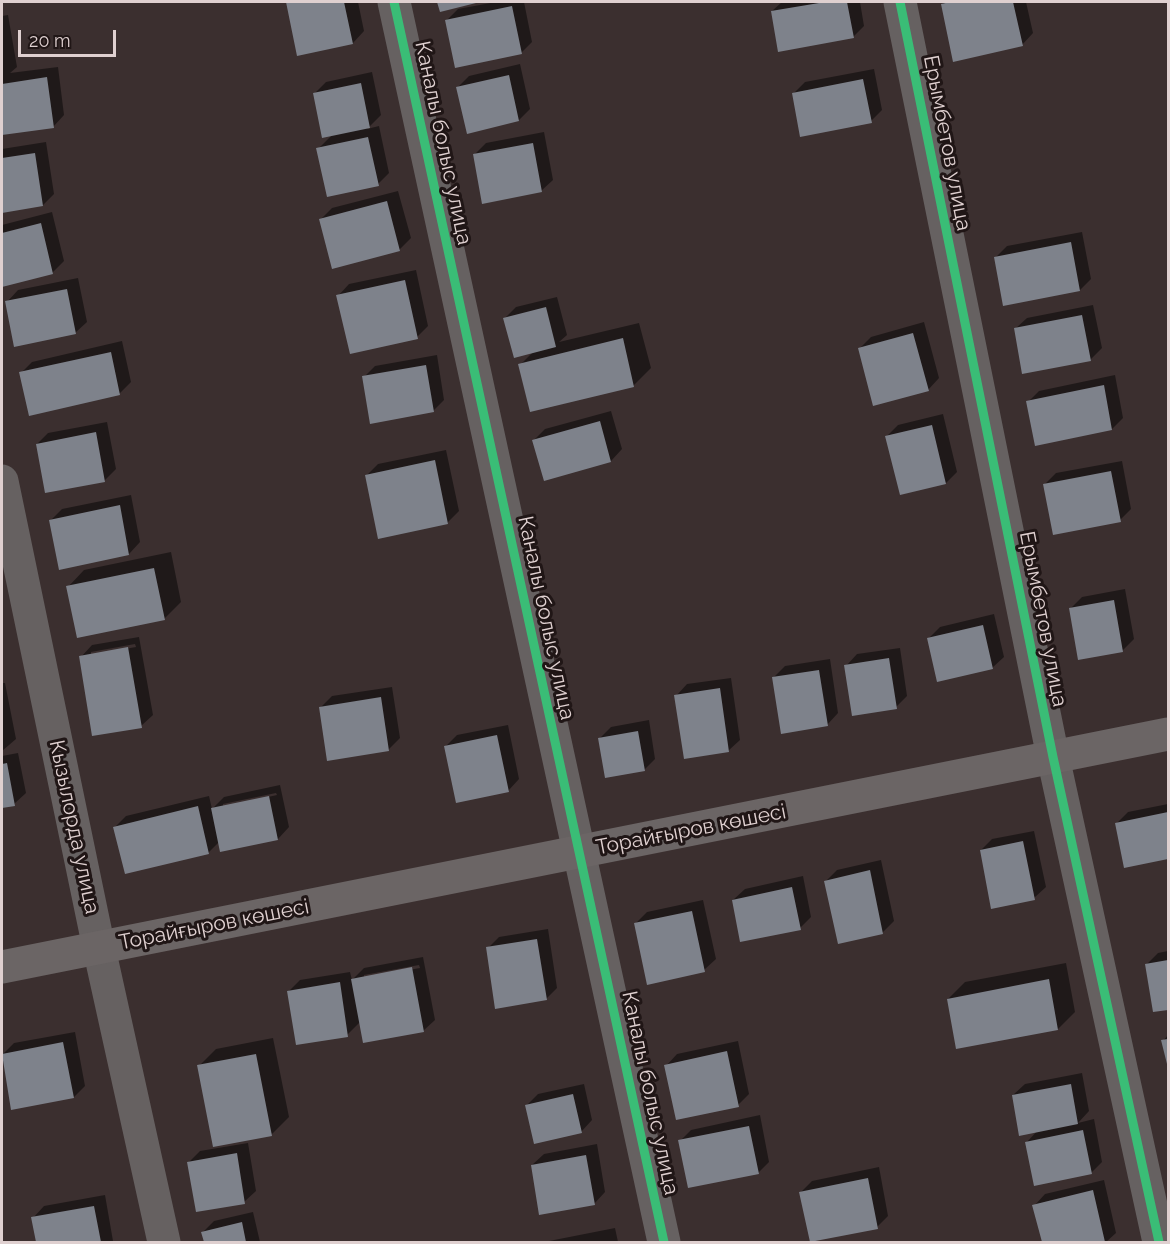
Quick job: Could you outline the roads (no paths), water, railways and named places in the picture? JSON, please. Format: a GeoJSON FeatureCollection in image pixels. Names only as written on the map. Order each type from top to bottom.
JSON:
{"type":"FeatureCollection","features":[{"type":"Feature","properties":{"kind":"street","name":"Каналы болыс улица"},"geometry":{"type":"LineString","coordinates":[[394,2],[664,1242]]}},
{"type":"Feature","properties":{"kind":"street","name":"Ерымбетов улица"},"geometry":{"type":"LineString","coordinates":[[900,2],[1053,757],[1159,1242]]}},
{"type":"Feature","properties":{"kind":"street","name":"Кызылорда улица"},"geometry":{"type":"LineString","coordinates":[[2,481],[99,948],[164,1242]]}},
{"type":"Feature","properties":{"kind":"street","name":"Торайғыров көшесі"},"geometry":{"type":"LineString","coordinates":[[2,967],[1168,734]]}}]}
